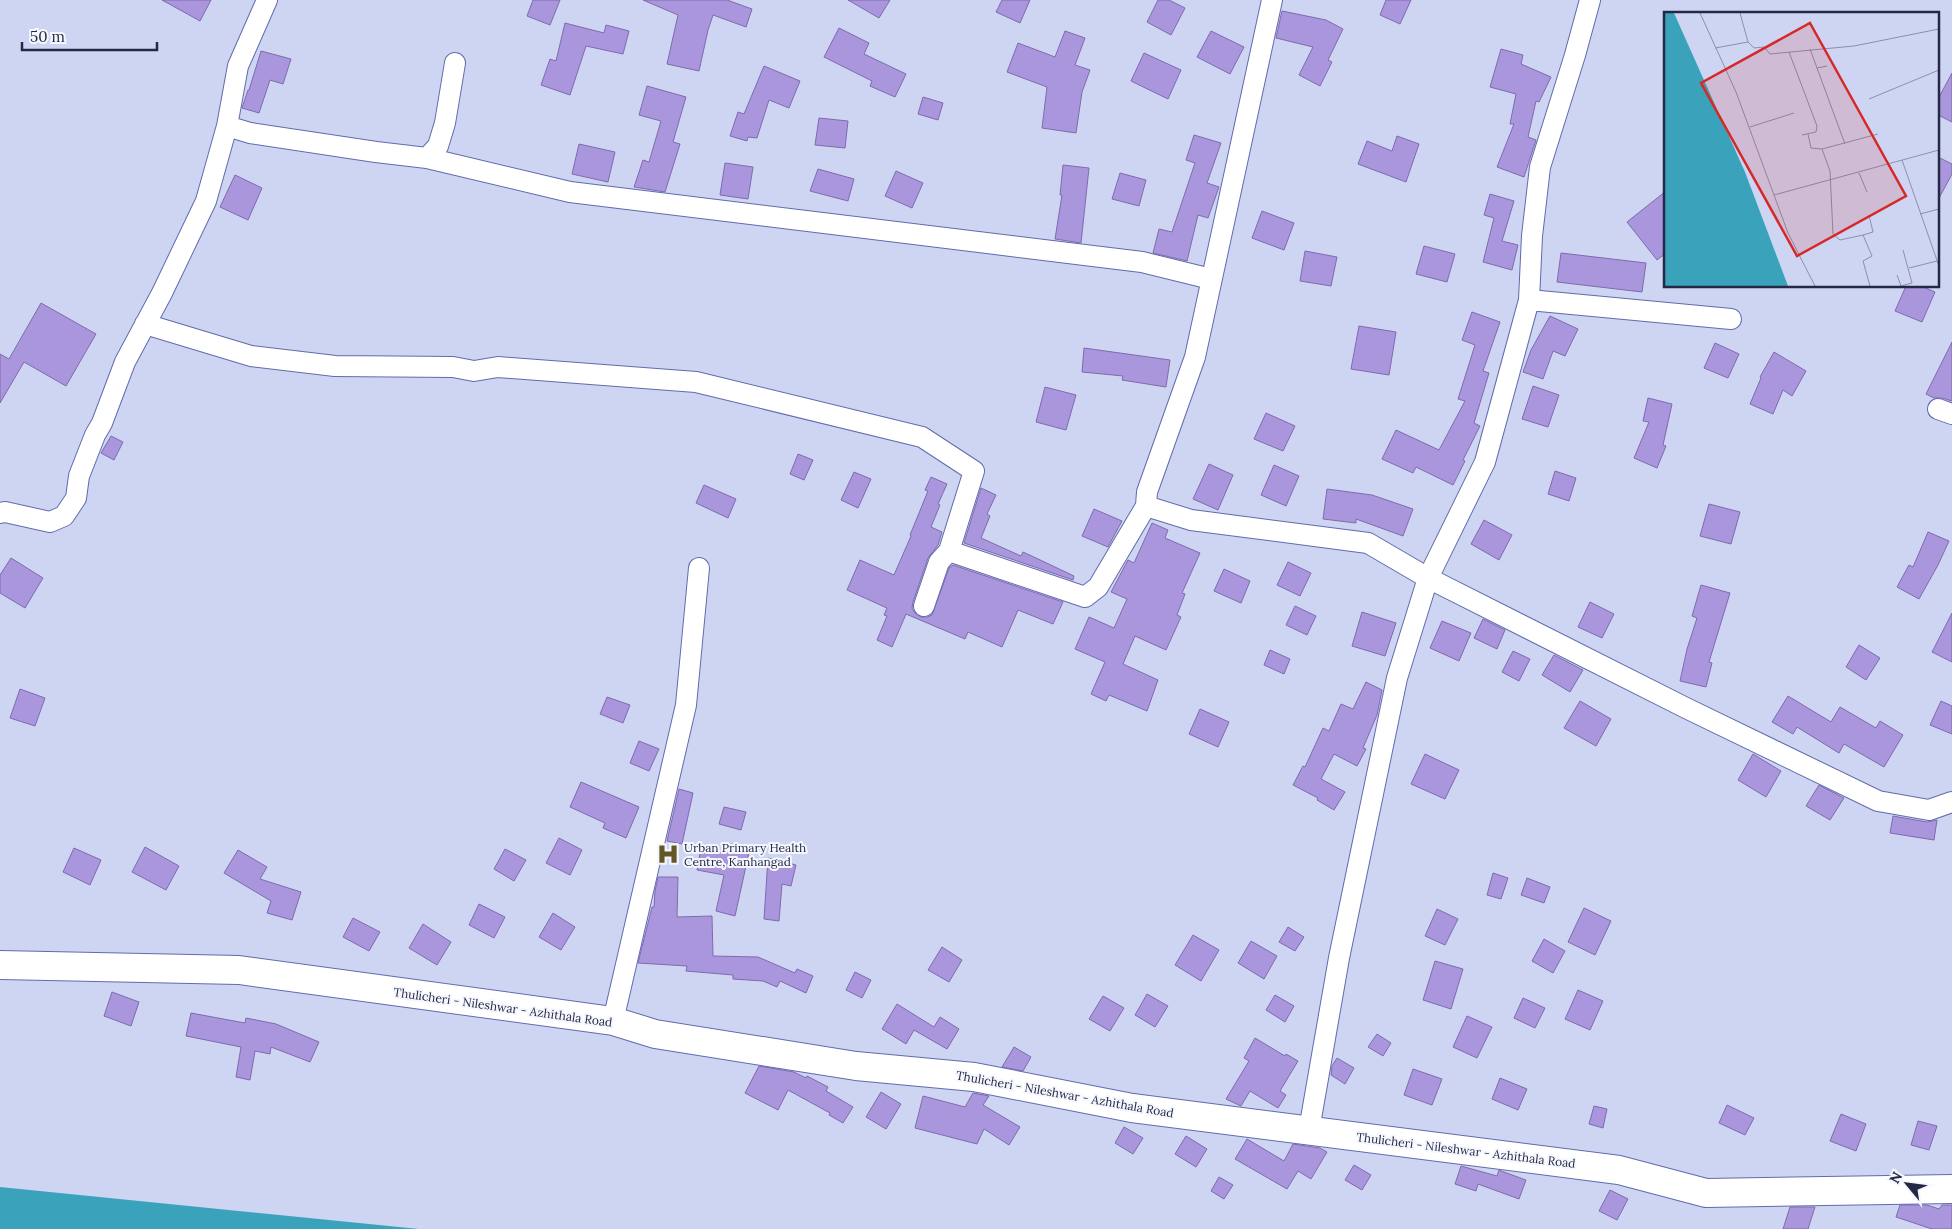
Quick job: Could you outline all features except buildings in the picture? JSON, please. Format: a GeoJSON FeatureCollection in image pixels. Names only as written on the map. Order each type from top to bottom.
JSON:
{"type":"FeatureCollection","features":[{"type":"Feature","properties":{"kind":"main road","name":"Thulicheri - Nileshwar - Azhithala Road"},"geometry":{"type":"LineString","coordinates":[[0,965],[239,970],[613,1021],[655,1034],[856,1066],[974,1077],[1132,1108],[1620,1170],[1706,1193],[1952,1189]]}},
{"type":"Feature","properties":{"kind":"street"},"geometry":{"type":"LineString","coordinates":[[0,513],[5,512],[50,522],[64,516],[76,498],[79,476],[125,362],[206,201],[226,126],[238,66],[267,0]]}},
{"type":"Feature","properties":{"kind":"street"},"geometry":{"type":"LineString","coordinates":[[949,551],[1085,598],[1098,587],[1146,506],[1147,492],[1195,357],[1272,0]]}},
{"type":"Feature","properties":{"kind":"street"},"geometry":{"type":"LineString","coordinates":[[1309,1130],[1339,958],[1396,678],[1428,578],[1485,462],[1529,300],[1532,236],[1540,167],[1590,0]]}},
{"type":"Feature","properties":{"kind":"street"},"geometry":{"type":"LineString","coordinates":[[427,158],[438,146],[445,123],[455,63]]}},
{"type":"Feature","properties":{"kind":"street"},"geometry":{"type":"LineString","coordinates":[[226,126],[250,132],[427,158],[570,192],[1142,262],[1211,279]]}},
{"type":"Feature","properties":{"kind":"street"},"geometry":{"type":"LineString","coordinates":[[1529,300],[1731,320]]}},
{"type":"Feature","properties":{"kind":"street"},"geometry":{"type":"LineString","coordinates":[[145,324],[251,356],[335,366],[453,367],[474,371],[498,367],[696,382],[922,437],[974,471],[949,551],[939,562],[924,606]]}},
{"type":"Feature","properties":{"kind":"street"},"geometry":{"type":"LineString","coordinates":[[1146,506],[1191,520],[1368,543],[1428,578],[1686,708],[1878,801],[1929,810],[1952,802]]}},
{"type":"Feature","properties":{"kind":"street"},"geometry":{"type":"LineString","coordinates":[[613,1021],[686,705],[699,568]]}},
{"type":"Feature","properties":{"kind":"water"},"geometry":{"type":"Polygon","coordinates":[[[0,1187],[419,1229],[0,1229],[0,1187]]]}},
{"type":"Feature","properties":{"kind":"place","name":"Urban Primary Health Centre, Kanhangad"},"geometry":{"type":"Point","coordinates":[668,854]}}]}
